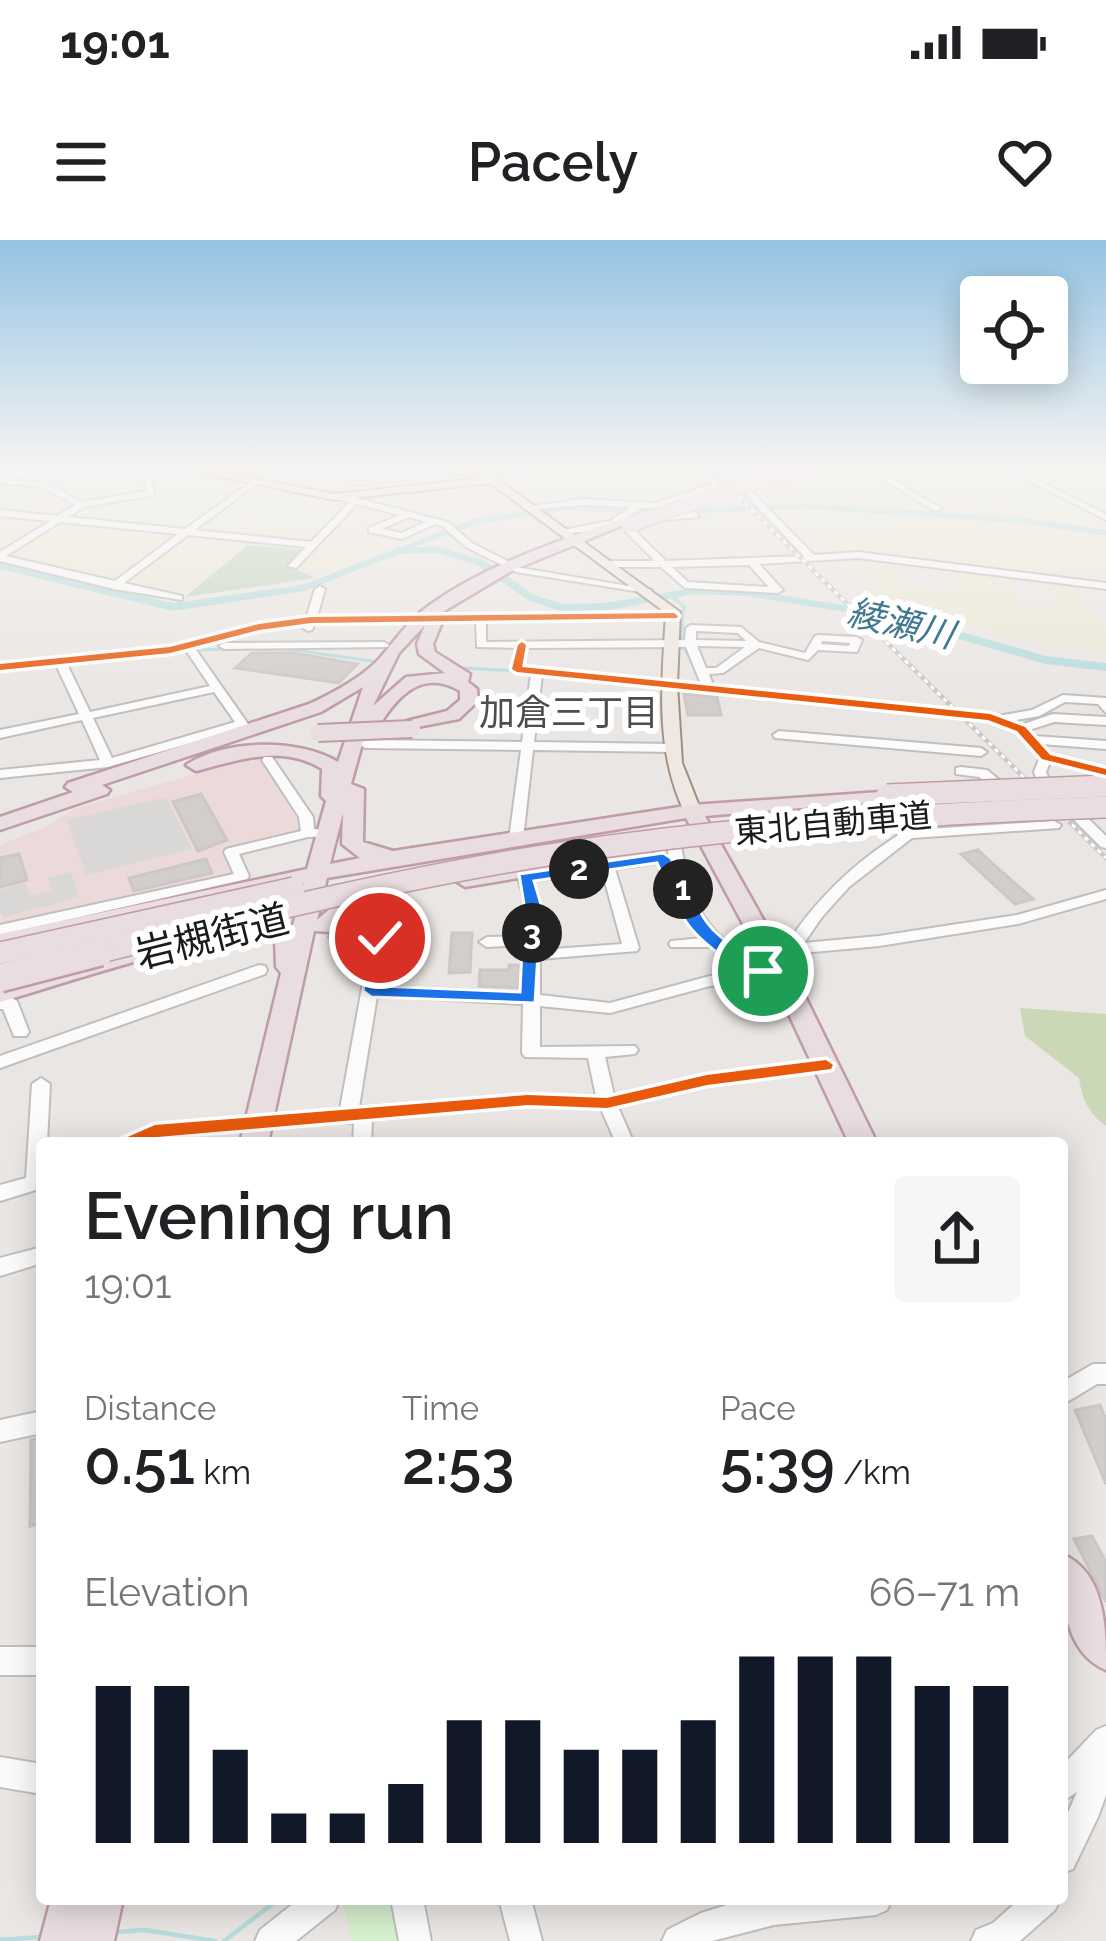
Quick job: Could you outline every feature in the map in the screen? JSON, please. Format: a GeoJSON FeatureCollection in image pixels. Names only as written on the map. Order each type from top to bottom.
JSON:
{"type":"FeatureCollection","features":[{"type":"Feature","properties":{"kind":"highway"},"geometry":{"type":"LineString","coordinates":[[0,824],[346,693],[383,655],[432,619],[486,582],[562,544]]}},
{"type":"Feature","properties":{"kind":"highway"},"geometry":{"type":"LineString","coordinates":[[80,791],[231,748],[318,730],[413,727],[460,718],[475,708],[479,697],[471,682],[427,653],[432,619]]}},
{"type":"Feature","properties":{"kind":"highway"},"geometry":{"type":"LineString","coordinates":[[264,1133],[324,920],[383,680],[432,619]]}},
{"type":"Feature","properties":{"kind":"highway"},"geometry":{"type":"LineString","coordinates":[[321,831],[383,655]]}},
{"type":"Feature","properties":{"kind":"highway"},"geometry":{"type":"LineString","coordinates":[[365,742],[384,698],[401,684],[438,679],[468,689],[469,701],[458,712],[413,727]]}},
{"type":"Feature","properties":{"kind":"highway"},"geometry":{"type":"LineString","coordinates":[[0,807],[224,758],[299,751],[318,757],[334,771],[321,831],[334,873]]}},
{"type":"Feature","properties":{"kind":"highway"},"geometry":{"type":"LineString","coordinates":[[0,948],[422,854],[516,838],[692,812],[1106,780]]}},
{"type":"Feature","properties":{"kind":"highway"},"geometry":{"type":"LineString","coordinates":[[354,789],[351,831],[356,849],[371,854],[422,854]]}},
{"type":"Feature","properties":{"kind":"highway","name":"東北自動車道"},"geometry":{"type":"LineString","coordinates":[[0,963],[334,873],[725,820],[951,801],[1106,796]]}},
{"type":"Feature","properties":{"kind":"highway","name":"東北自動車道"},"geometry":{"type":"LineString","coordinates":[[2,992],[293,905],[523,860],[764,827],[1106,807]]}},
{"type":"Feature","properties":{"kind":"highway"},"geometry":{"type":"LineString","coordinates":[[692,812],[781,950],[783,976],[859,1137]]}},
{"type":"Feature","properties":{"kind":"highway"},"geometry":{"type":"LineString","coordinates":[[674,847],[962,823],[1104,833]]}},
{"type":"Feature","properties":{"kind":"highway","name":"岩槻街道"},"geometry":{"type":"LineString","coordinates":[[2,992],[153,950],[324,920],[368,899],[674,847]]}},
{"type":"Feature","properties":{"kind":"highway"},"geometry":{"type":"LineString","coordinates":[[287,1001],[324,920]]}},
{"type":"Feature","properties":{"kind":"highway"},"geometry":{"type":"LineString","coordinates":[[153,950],[245,929],[276,929],[289,940],[287,1001],[264,1133]]}},
{"type":"Feature","properties":{"kind":"highway"},"geometry":{"type":"LineString","coordinates":[[1068,1584],[1106,1650]]}},
{"type":"Feature","properties":{"kind":"highway"},"geometry":{"type":"LineString","coordinates":[[64,1941],[73,1905]]}},
{"type":"Feature","properties":{"kind":"highway"},"geometry":{"type":"LineString","coordinates":[[90,1941],[99,1905]]}},
{"type":"Feature","properties":{"kind":"main road"},"geometry":{"type":"LineString","coordinates":[[579,544],[659,600],[681,643],[669,685],[680,787],[692,812]]}},
{"type":"Feature","properties":{"kind":"street"},"geometry":{"type":"LineString","coordinates":[[114,586],[169,544]]}},
{"type":"Feature","properties":{"kind":"street"},"geometry":{"type":"LineString","coordinates":[[308,544],[315,545]]}},
{"type":"Feature","properties":{"kind":"street"},"geometry":{"type":"LineString","coordinates":[[474,544],[512,570],[659,600]]}},
{"type":"Feature","properties":{"kind":"street"},"geometry":{"type":"LineString","coordinates":[[643,544],[685,585],[778,590],[751,561]]}},
{"type":"Feature","properties":{"kind":"street"},"geometry":{"type":"LineString","coordinates":[[799,544],[809,555]]}},
{"type":"Feature","properties":{"kind":"street"},"geometry":{"type":"LineString","coordinates":[[293,566],[315,545]]}},
{"type":"Feature","properties":{"kind":"street"},"geometry":{"type":"LineString","coordinates":[[606,564],[868,556],[1106,586]]}},
{"type":"Feature","properties":{"kind":"street"},"geometry":{"type":"LineString","coordinates":[[0,557],[178,598]]}},
{"type":"Feature","properties":{"kind":"street"},"geometry":{"type":"LineString","coordinates":[[302,644],[320,589]]}},
{"type":"Feature","properties":{"kind":"street"},"geometry":{"type":"LineString","coordinates":[[189,647],[259,627],[311,620],[539,617],[659,600]]}},
{"type":"Feature","properties":{"kind":"street"},"geometry":{"type":"LineString","coordinates":[[539,617],[541,645]]}},
{"type":"Feature","properties":{"kind":"street"},"geometry":{"type":"LineString","coordinates":[[482,618],[481,645],[756,645],[808,657],[814,646]]}},
{"type":"Feature","properties":{"kind":"street"},"geometry":{"type":"LineString","coordinates":[[681,643],[696,656],[709,689]]}},
{"type":"Feature","properties":{"kind":"street"},"geometry":{"type":"LineString","coordinates":[[0,667],[189,647],[302,644],[383,655]]}},
{"type":"Feature","properties":{"kind":"street"},"geometry":{"type":"LineString","coordinates":[[522,645],[518,669],[1000,719],[1035,713],[1063,698],[1102,701],[1106,743],[1074,750],[1034,740]]}},
{"type":"Feature","properties":{"kind":"street"},"geometry":{"type":"LineString","coordinates":[[704,671],[719,671],[756,645]]}},
{"type":"Feature","properties":{"kind":"street"},"geometry":{"type":"LineString","coordinates":[[0,774],[108,763],[242,724],[189,647]]}},
{"type":"Feature","properties":{"kind":"street"},"geometry":{"type":"LineString","coordinates":[[696,656],[736,659]]}},
{"type":"Feature","properties":{"kind":"street"},"geometry":{"type":"LineString","coordinates":[[60,661],[108,763]]}},
{"type":"Feature","properties":{"kind":"street"},"geometry":{"type":"LineString","coordinates":[[516,838],[538,670]]}},
{"type":"Feature","properties":{"kind":"street"},"geometry":{"type":"LineString","coordinates":[[0,734],[219,688]]}},
{"type":"Feature","properties":{"kind":"street"},"geometry":{"type":"LineString","coordinates":[[781,950],[842,885],[905,830],[1054,825],[982,773],[962,776],[951,719],[944,712]]}},
{"type":"Feature","properties":{"kind":"street"},"geometry":{"type":"LineString","coordinates":[[1021,729],[1063,718],[1103,717]]}},
{"type":"Feature","properties":{"kind":"street"},"geometry":{"type":"LineString","coordinates":[[1063,718],[1074,750]]}},
{"type":"Feature","properties":{"kind":"street"},"geometry":{"type":"LineString","coordinates":[[1000,719],[1034,740],[1046,758],[1106,780]]}},
{"type":"Feature","properties":{"kind":"street"},"geometry":{"type":"LineString","coordinates":[[779,735],[980,752]]}},
{"type":"Feature","properties":{"kind":"street"},"geometry":{"type":"LineString","coordinates":[[365,742],[674,748]]}},
{"type":"Feature","properties":{"kind":"street"},"geometry":{"type":"LineString","coordinates":[[1046,758],[1040,772],[1044,782],[1104,833]]}},
{"type":"Feature","properties":{"kind":"street"},"geometry":{"type":"LineString","coordinates":[[268,760],[306,817],[321,831]]}},
{"type":"Feature","properties":{"kind":"street"},"geometry":{"type":"LineString","coordinates":[[1044,782],[1106,780]]}},
{"type":"Feature","properties":{"kind":"street"},"geometry":{"type":"LineString","coordinates":[[0,930],[242,876],[231,852],[321,831]]}},
{"type":"Feature","properties":{"kind":"street"},"geometry":{"type":"LineString","coordinates":[[674,847],[689,914],[713,942],[763,971],[783,976]]}},
{"type":"Feature","properties":{"kind":"street"},"geometry":{"type":"LineString","coordinates":[[629,1050],[531,1053],[532,904],[525,878],[663,858],[672,882],[683,886]]}},
{"type":"Feature","properties":{"kind":"street"},"geometry":{"type":"LineString","coordinates":[[487,942],[531,948],[631,948],[607,865]]}},
{"type":"Feature","properties":{"kind":"street"},"geometry":{"type":"LineString","coordinates":[[781,950],[879,941],[1018,919],[1106,894]]}},
{"type":"Feature","properties":{"kind":"street"},"geometry":{"type":"LineString","coordinates":[[1018,919],[1029,934]]}},
{"type":"Feature","properties":{"kind":"street"},"geometry":{"type":"LineString","coordinates":[[324,920],[381,926],[355,1117],[360,1137]]}},
{"type":"Feature","properties":{"kind":"street"},"geometry":{"type":"LineString","coordinates":[[677,944],[713,942]]}},
{"type":"Feature","properties":{"kind":"street"},"geometry":{"type":"LineString","coordinates":[[0,948],[2,992],[20,1032]]}},
{"type":"Feature","properties":{"kind":"street"},"geometry":{"type":"LineString","coordinates":[[0,1062],[259,970]]}},
{"type":"Feature","properties":{"kind":"street"},"geometry":{"type":"LineString","coordinates":[[371,991],[610,1008],[710,981],[783,976]]}},
{"type":"Feature","properties":{"kind":"street"},"geometry":{"type":"LineString","coordinates":[[595,1052],[607,1102],[622,1137]]}},
{"type":"Feature","properties":{"kind":"street"},"geometry":{"type":"LineString","coordinates":[[142,1137],[155,1131],[264,1133],[355,1117],[528,1100],[607,1102],[707,1080],[826,1065]]}},
{"type":"Feature","properties":{"kind":"street"},"geometry":{"type":"LineString","coordinates":[[40,1137],[41,1084]]}},
{"type":"Feature","properties":{"kind":"street"},"geometry":{"type":"LineString","coordinates":[[0,1193],[36,1183]]}},
{"type":"Feature","properties":{"kind":"street"},"geometry":{"type":"LineString","coordinates":[[0,1267],[36,1257]]}},
{"type":"Feature","properties":{"kind":"street"},"geometry":{"type":"LineString","coordinates":[[1068,1391],[1094,1374],[1106,1374]]}},
{"type":"Feature","properties":{"kind":"street"},"geometry":{"type":"LineString","coordinates":[[0,1431],[36,1423]]}},
{"type":"Feature","properties":{"kind":"street"},"geometry":{"type":"LineString","coordinates":[[0,1661],[36,1661]]}},
{"type":"Feature","properties":{"kind":"street"},"geometry":{"type":"LineString","coordinates":[[1068,1781],[1104,1743]]}},
{"type":"Feature","properties":{"kind":"street"},"geometry":{"type":"LineString","coordinates":[[1068,1846],[1088,1807],[1104,1743]]}},
{"type":"Feature","properties":{"kind":"street"},"geometry":{"type":"LineString","coordinates":[[0,1772],[36,1777]]}},
{"type":"Feature","properties":{"kind":"street"},"geometry":{"type":"LineString","coordinates":[[271,1941],[316,1905]]}},
{"type":"Feature","properties":{"kind":"street"},"geometry":{"type":"LineString","coordinates":[[408,1905],[415,1941]]}},
{"type":"Feature","properties":{"kind":"street"},"geometry":{"type":"LineString","coordinates":[[517,1905],[526,1941]]}},
{"type":"Feature","properties":{"kind":"street"},"geometry":{"type":"LineString","coordinates":[[679,1941],[710,1922],[796,1905]]}},
{"type":"Feature","properties":{"kind":"street"},"geometry":{"type":"LineString","coordinates":[[999,1939],[1036,1905]]}},
{"type":"Feature","properties":{"kind":"shaded area"},"geometry":{"type":"Polygon","coordinates":[[[0,544],[247,544],[177,596],[0,556],[0,544]]]}},
{"type":"Feature","properties":{"kind":"shaded area"},"geometry":{"type":"Polygon","coordinates":[[[252,544],[387,547],[331,569],[296,567],[312,549],[252,544]]]}},
{"type":"Feature","properties":{"kind":"shaded area"},"geometry":{"type":"Polygon","coordinates":[[[823,544],[1106,544],[1106,584],[830,550],[823,544]]]}},
{"type":"Feature","properties":{"kind":"shaded area"},"geometry":{"type":"Polygon","coordinates":[[[847,558],[899,563],[899,573],[915,587],[944,590],[947,570],[1013,575],[1020,607],[1057,611],[1056,590],[1026,587],[1027,578],[1076,584],[1087,611],[1106,627],[1106,653],[1013,639],[933,612],[870,601],[859,572],[847,558]]]}},
{"type":"Feature","properties":{"kind":"shaded area"},"geometry":{"type":"Polygon","coordinates":[[[260,758],[304,831],[225,850],[236,871],[230,877],[1,925],[0,845],[76,808],[260,758]]]}},
{"type":"Feature","properties":{"kind":"shaded area"},"geometry":{"type":"Polygon","coordinates":[[[166,797],[192,849],[86,875],[67,820],[166,797]]]}},
{"type":"Feature","properties":{"kind":"shaded area"},"geometry":{"type":"Polygon","coordinates":[[[71,872],[79,897],[4,917],[0,913],[0,890],[25,883],[30,896],[52,891],[48,878],[71,872]]]}},
{"type":"Feature","properties":{"kind":"green space"},"geometry":{"type":"Polygon","coordinates":[[[248,545],[306,550],[289,566],[315,578],[185,597],[248,545]]]}},
{"type":"Feature","properties":{"kind":"green space"},"geometry":{"type":"Polygon","coordinates":[[[1020,1008],[1106,1014],[1106,1126],[1087,1105],[1079,1078],[1025,1036],[1020,1008]]]}},
{"type":"Feature","properties":{"kind":"green space"},"geometry":{"type":"Polygon","coordinates":[[[343,1905],[402,1905],[408,1941],[352,1941],[343,1905]]]}},
{"type":"Feature","properties":{"kind":"building"},"geometry":{"type":"Polygon","coordinates":[[[252,653],[294,653],[357,664],[339,683],[235,668],[252,653]]]}},
{"type":"Feature","properties":{"kind":"building"},"geometry":{"type":"Polygon","coordinates":[[[684,694],[717,697],[721,715],[688,715],[684,694]]]}},
{"type":"Feature","properties":{"kind":"building"},"geometry":{"type":"Polygon","coordinates":[[[201,794],[227,840],[198,851],[173,802],[201,794]]]}},
{"type":"Feature","properties":{"kind":"building"},"geometry":{"type":"Polygon","coordinates":[[[978,850],[1033,899],[1015,904],[961,854],[978,850]]]}},
{"type":"Feature","properties":{"kind":"building"},"geometry":{"type":"Polygon","coordinates":[[[19,854],[27,880],[0,887],[0,858],[19,854]]]}},
{"type":"Feature","properties":{"kind":"building"},"geometry":{"type":"Polygon","coordinates":[[[206,859],[212,873],[134,891],[129,878],[206,859]]]}},
{"type":"Feature","properties":{"kind":"building"},"geometry":{"type":"Polygon","coordinates":[[[452,933],[472,933],[470,972],[449,973],[452,933]]]}},
{"type":"Feature","properties":{"kind":"building"},"geometry":{"type":"Polygon","coordinates":[[[509,965],[520,965],[520,988],[479,986],[480,970],[509,970],[509,965]]]}},
{"type":"Feature","properties":{"kind":"building"},"geometry":{"type":"Polygon","coordinates":[[[1100,1405],[1106,1420],[1106,1484],[1075,1410],[1100,1405]]]}},
{"type":"Feature","properties":{"kind":"building"},"geometry":{"type":"Polygon","coordinates":[[[36,1439],[36,1524],[30,1526],[31,1440],[36,1439]]]}},
{"type":"Feature","properties":{"kind":"building"},"geometry":{"type":"Polygon","coordinates":[[[1092,1536],[1106,1562],[1106,1602],[1074,1539],[1092,1536]]]}},
{"type":"Feature","properties":{"kind":"waterway"},"geometry":{"type":"LineString","coordinates":[[408,546],[412,544]]}},
{"type":"Feature","properties":{"kind":"waterway","name":"綾瀬川"},"geometry":{"type":"LineString","coordinates":[[0,566],[173,607],[304,588],[397,551],[439,550],[481,563],[532,598],[563,608],[605,607],[694,591],[747,593],[895,617],[1045,660],[1106,667]]}},
{"type":"Feature","properties":{"kind":"waterway"},"geometry":{"type":"LineString","coordinates":[[669,594],[684,607],[681,641],[692,663]]}},
{"type":"Feature","properties":{"kind":"waterway"},"geometry":{"type":"LineString","coordinates":[[280,648],[372,661]]}},
{"type":"Feature","properties":{"kind":"waterway"},"geometry":{"type":"LineString","coordinates":[[200,650],[222,649]]}},
{"type":"Feature","properties":{"kind":"waterway"},"geometry":{"type":"LineString","coordinates":[[460,668],[522,671]]}},
{"type":"Feature","properties":{"kind":"waterway"},"geometry":{"type":"LineString","coordinates":[[224,1941],[271,1905]]}},
{"type":"Feature","properties":{"kind":"waterway"},"geometry":{"type":"LineString","coordinates":[[115,1932],[145,1930],[215,1941]]}},
{"type":"Feature","properties":{"kind":"waterway"},"geometry":{"type":"LineString","coordinates":[[0,1940],[40,1937]]}},
{"type":"Feature","properties":{"kind":"railway"},"geometry":{"type":"LineString","coordinates":[[787,544],[1106,858]]}},
{"type":"Feature","properties":{"kind":"cycle path"},"geometry":{"type":"LineString","coordinates":[[0,667],[170,650],[259,627],[311,620],[674,616]]}},
{"type":"Feature","properties":{"kind":"cycle path"},"geometry":{"type":"LineString","coordinates":[[522,645],[517,669],[990,717],[1021,729],[1046,757],[1106,772]]}},
{"type":"Feature","properties":{"kind":"cycle path"},"geometry":{"type":"LineString","coordinates":[[142,1137],[155,1131],[528,1100],[607,1103],[707,1080],[826,1065]]}},
{"type":"Feature","properties":{"kind":"district","name":"加倉三丁目"},"geometry":{"type":"Point","coordinates":[569,712]}},
{"type":"Feature","properties":{"kind":"route"},"geometry":{"type":"LineString","coordinates":[[380,938],[371,991],[528,999],[532,904],[525,878],[663,858],[672,882],[683,886],[689,913],[711,941],[763,971]]}}]}
